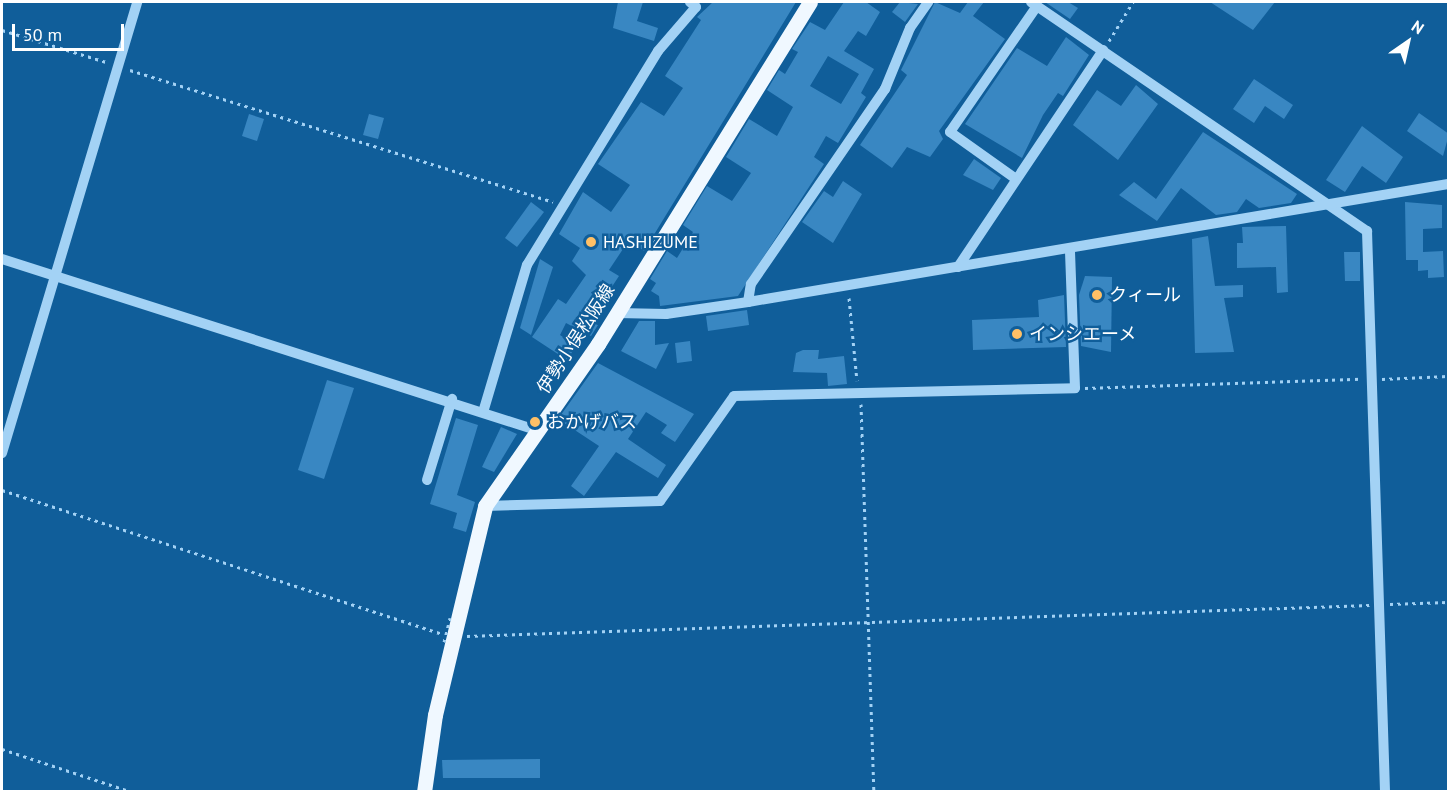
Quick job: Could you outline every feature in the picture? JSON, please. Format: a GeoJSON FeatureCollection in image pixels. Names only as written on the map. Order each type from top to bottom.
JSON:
{"type":"FeatureCollection","features":[{"type":"Feature","properties":{"kind":"main road","name":"伊勢小俣松阪線"},"geometry":{"type":"LineString","coordinates":[[424,792],[448,639],[485,506],[539,431],[617,313],[810,2]]}},
{"type":"Feature","properties":{"kind":"street"},"geometry":{"type":"LineString","coordinates":[[2,453],[52,275],[137,2]]}},
{"type":"Feature","properties":{"kind":"street"},"geometry":{"type":"LineString","coordinates":[[483,409],[527,265],[658,51],[696,7],[690,2]]}},
{"type":"Feature","properties":{"kind":"street"},"geometry":{"type":"LineString","coordinates":[[748,302],[751,284],[885,89],[910,28],[928,2]]}},
{"type":"Feature","properties":{"kind":"street"},"geometry":{"type":"LineString","coordinates":[[1016,179],[950,132],[1034,4],[1105,48],[1367,231],[1374,379],[1385,792]]}},
{"type":"Feature","properties":{"kind":"street"},"geometry":{"type":"LineString","coordinates":[[958,267],[1105,48]]}},
{"type":"Feature","properties":{"kind":"street"},"geometry":{"type":"LineString","coordinates":[[617,313],[666,314],[748,302],[1449,184]]}},
{"type":"Feature","properties":{"kind":"street"},"geometry":{"type":"LineString","coordinates":[[485,506],[660,501],[734,396],[1075,388],[1070,249]]}},
{"type":"Feature","properties":{"kind":"street"},"geometry":{"type":"LineString","coordinates":[[2,259],[452,399],[539,431]]}},
{"type":"Feature","properties":{"kind":"street"},"geometry":{"type":"LineString","coordinates":[[427,480],[452,399]]}},
{"type":"Feature","properties":{"kind":"path"},"geometry":{"type":"LineString","coordinates":[[1105,48],[1133,2]]}},
{"type":"Feature","properties":{"kind":"path"},"geometry":{"type":"LineString","coordinates":[[2,30],[563,206]]}},
{"type":"Feature","properties":{"kind":"path"},"geometry":{"type":"LineString","coordinates":[[848,285],[860,394],[874,792]]}},
{"type":"Feature","properties":{"kind":"path"},"geometry":{"type":"LineString","coordinates":[[1075,388],[1449,376]]}},
{"type":"Feature","properties":{"kind":"path"},"geometry":{"type":"LineString","coordinates":[[2,490],[448,639],[1449,602]]}},
{"type":"Feature","properties":{"kind":"path"},"geometry":{"type":"LineString","coordinates":[[448,639],[450,618]]}},
{"type":"Feature","properties":{"kind":"path"},"geometry":{"type":"LineString","coordinates":[[2,749],[132,792]]}},
{"type":"Feature","properties":{"kind":"building"},"geometry":{"type":"Polygon","coordinates":[[[618,2],[643,2],[637,21],[658,28],[654,41],[613,28],[618,2]]]}},
{"type":"Feature","properties":{"kind":"building"},"geometry":{"type":"Polygon","coordinates":[[[713,2],[796,2],[644,251],[629,240],[609,270],[619,276],[590,320],[598,325],[591,336],[566,323],[560,335],[576,346],[567,360],[532,337],[558,299],[566,304],[586,275],[572,261],[580,248],[559,234],[583,192],[611,212],[630,185],[598,164],[641,102],[664,116],[683,88],[665,76],[701,20],[697,17],[713,2]]]}},
{"type":"Feature","properties":{"kind":"building"},"geometry":{"type":"Polygon","coordinates":[[[844,2],[866,2],[880,12],[866,36],[858,31],[844,51],[874,69],[861,93],[866,97],[838,143],[826,136],[814,157],[824,164],[738,296],[660,306],[659,296],[651,291],[656,283],[650,279],[667,251],[677,258],[693,232],[683,225],[707,186],[732,201],[751,173],[726,157],[749,119],[777,136],[793,107],[767,90],[779,70],[785,74],[798,52],[792,49],[810,22],[825,30],[844,2]],[[828,56],[810,86],[841,104],[859,74],[828,56]]]}},
{"type":"Feature","properties":{"kind":"building"},"geometry":{"type":"Polygon","coordinates":[[[900,2],[918,4],[905,22],[892,12],[900,2]]]}},
{"type":"Feature","properties":{"kind":"building"},"geometry":{"type":"Polygon","coordinates":[[[935,2],[960,13],[968,2],[984,2],[973,16],[1005,39],[939,131],[943,139],[930,157],[907,147],[892,168],[860,145],[907,75],[901,70],[935,2]]]}},
{"type":"Feature","properties":{"kind":"building"},"geometry":{"type":"Polygon","coordinates":[[[1045,2],[1068,2],[1078,8],[1070,19],[1045,2]]]}},
{"type":"Feature","properties":{"kind":"building"},"geometry":{"type":"Polygon","coordinates":[[[1210,2],[1275,2],[1253,30],[1210,2]]]}},
{"type":"Feature","properties":{"kind":"building"},"geometry":{"type":"Polygon","coordinates":[[[1066,37],[1089,55],[1063,96],[1058,93],[1043,115],[1022,158],[965,124],[1017,48],[1047,66],[1066,37]]]}},
{"type":"Feature","properties":{"kind":"building"},"geometry":{"type":"Polygon","coordinates":[[[1254,79],[1293,105],[1284,119],[1265,106],[1254,123],[1233,109],[1254,79]]]}},
{"type":"Feature","properties":{"kind":"building"},"geometry":{"type":"Polygon","coordinates":[[[1136,85],[1158,104],[1118,160],[1073,125],[1097,90],[1121,106],[1136,85]]]}},
{"type":"Feature","properties":{"kind":"building"},"geometry":{"type":"Polygon","coordinates":[[[1419,113],[1449,134],[1443,156],[1407,131],[1419,113]]]}},
{"type":"Feature","properties":{"kind":"building"},"geometry":{"type":"Polygon","coordinates":[[[249,114],[264,119],[257,141],[242,136],[249,114]]]}},
{"type":"Feature","properties":{"kind":"building"},"geometry":{"type":"Polygon","coordinates":[[[369,114],[384,118],[378,139],[363,135],[369,114]]]}},
{"type":"Feature","properties":{"kind":"building"},"geometry":{"type":"Polygon","coordinates":[[[1362,126],[1403,157],[1386,183],[1362,166],[1345,192],[1326,180],[1362,126]]]}},
{"type":"Feature","properties":{"kind":"building"},"geometry":{"type":"Polygon","coordinates":[[[1203,132],[1297,194],[1291,203],[1259,208],[1246,199],[1237,212],[1216,215],[1181,188],[1157,221],[1119,195],[1134,182],[1156,199],[1203,132]]]}},
{"type":"Feature","properties":{"kind":"building"},"geometry":{"type":"Polygon","coordinates":[[[974,159],[1001,178],[993,190],[963,175],[974,159]]]}},
{"type":"Feature","properties":{"kind":"building"},"geometry":{"type":"Polygon","coordinates":[[[843,181],[862,194],[833,243],[802,222],[824,191],[833,197],[843,181]]]}},
{"type":"Feature","properties":{"kind":"building"},"geometry":{"type":"Polygon","coordinates":[[[531,202],[544,212],[517,247],[505,238],[531,202]]]}},
{"type":"Feature","properties":{"kind":"building"},"geometry":{"type":"Polygon","coordinates":[[[1405,202],[1442,205],[1442,228],[1423,229],[1423,252],[1443,251],[1444,277],[1428,278],[1428,270],[1418,271],[1418,260],[1406,260],[1405,202]]]}},
{"type":"Feature","properties":{"kind":"building"},"geometry":{"type":"Polygon","coordinates":[[[1286,226],[1288,292],[1277,293],[1276,267],[1237,268],[1237,243],[1243,243],[1242,227],[1286,226]]]}},
{"type":"Feature","properties":{"kind":"building"},"geometry":{"type":"Polygon","coordinates":[[[1208,236],[1215,286],[1243,285],[1243,297],[1224,298],[1234,352],[1195,353],[1192,239],[1208,236]]]}},
{"type":"Feature","properties":{"kind":"building"},"geometry":{"type":"Polygon","coordinates":[[[1344,252],[1360,252],[1360,281],[1345,281],[1344,252]]]}},
{"type":"Feature","properties":{"kind":"building"},"geometry":{"type":"Polygon","coordinates":[[[540,259],[553,267],[531,335],[520,328],[540,259]]]}},
{"type":"Feature","properties":{"kind":"building"},"geometry":{"type":"Polygon","coordinates":[[[1085,276],[1112,277],[1111,352],[1081,346],[1079,295],[1085,276]]]}},
{"type":"Feature","properties":{"kind":"building","name":"インシエーメ"},"geometry":{"type":"Polygon","coordinates":[[[1064,295],[1066,347],[973,350],[972,320],[1039,317],[1038,300],[1064,295]]]}},
{"type":"Feature","properties":{"kind":"building"},"geometry":{"type":"Polygon","coordinates":[[[747,310],[749,325],[708,331],[706,316],[747,310]]]}},
{"type":"Feature","properties":{"kind":"building"},"geometry":{"type":"Polygon","coordinates":[[[639,321],[655,321],[655,345],[669,343],[656,369],[621,351],[639,321]]]}},
{"type":"Feature","properties":{"kind":"building"},"geometry":{"type":"Polygon","coordinates":[[[690,341],[692,361],[677,363],[675,343],[690,341]]]}},
{"type":"Feature","properties":{"kind":"building"},"geometry":{"type":"Polygon","coordinates":[[[803,350],[819,350],[818,359],[844,356],[847,384],[828,386],[827,373],[793,372],[796,353],[803,350]]]}},
{"type":"Feature","properties":{"kind":"building"},"geometry":{"type":"Polygon","coordinates":[[[598,363],[694,414],[675,442],[661,433],[667,425],[646,412],[628,439],[666,465],[658,478],[616,452],[584,496],[571,486],[599,446],[558,419],[598,363]]]}},
{"type":"Feature","properties":{"kind":"building"},"geometry":{"type":"Polygon","coordinates":[[[327,380],[354,388],[324,479],[298,470],[327,380]]]}},
{"type":"Feature","properties":{"kind":"building"},"geometry":{"type":"Polygon","coordinates":[[[456,418],[478,425],[457,495],[475,502],[466,532],[453,528],[457,513],[430,504],[456,418]]]}},
{"type":"Feature","properties":{"kind":"building"},"geometry":{"type":"Polygon","coordinates":[[[501,427],[517,434],[494,472],[482,467],[501,427]]]}},
{"type":"Feature","properties":{"kind":"building"},"geometry":{"type":"Polygon","coordinates":[[[540,759],[540,778],[443,778],[442,760],[540,759]]]}},
{"type":"Feature","properties":{"kind":"place","name":"HASHIZUME"},"geometry":{"type":"Point","coordinates":[591,242]}},
{"type":"Feature","properties":{"kind":"place","name":"クィール"},"geometry":{"type":"Point","coordinates":[1097,295]}},
{"type":"Feature","properties":{"kind":"place","name":"インシエーメ"},"geometry":{"type":"Point","coordinates":[1017,334]}},
{"type":"Feature","properties":{"kind":"place","name":"おかげバス"},"geometry":{"type":"Point","coordinates":[535,422]}}]}
